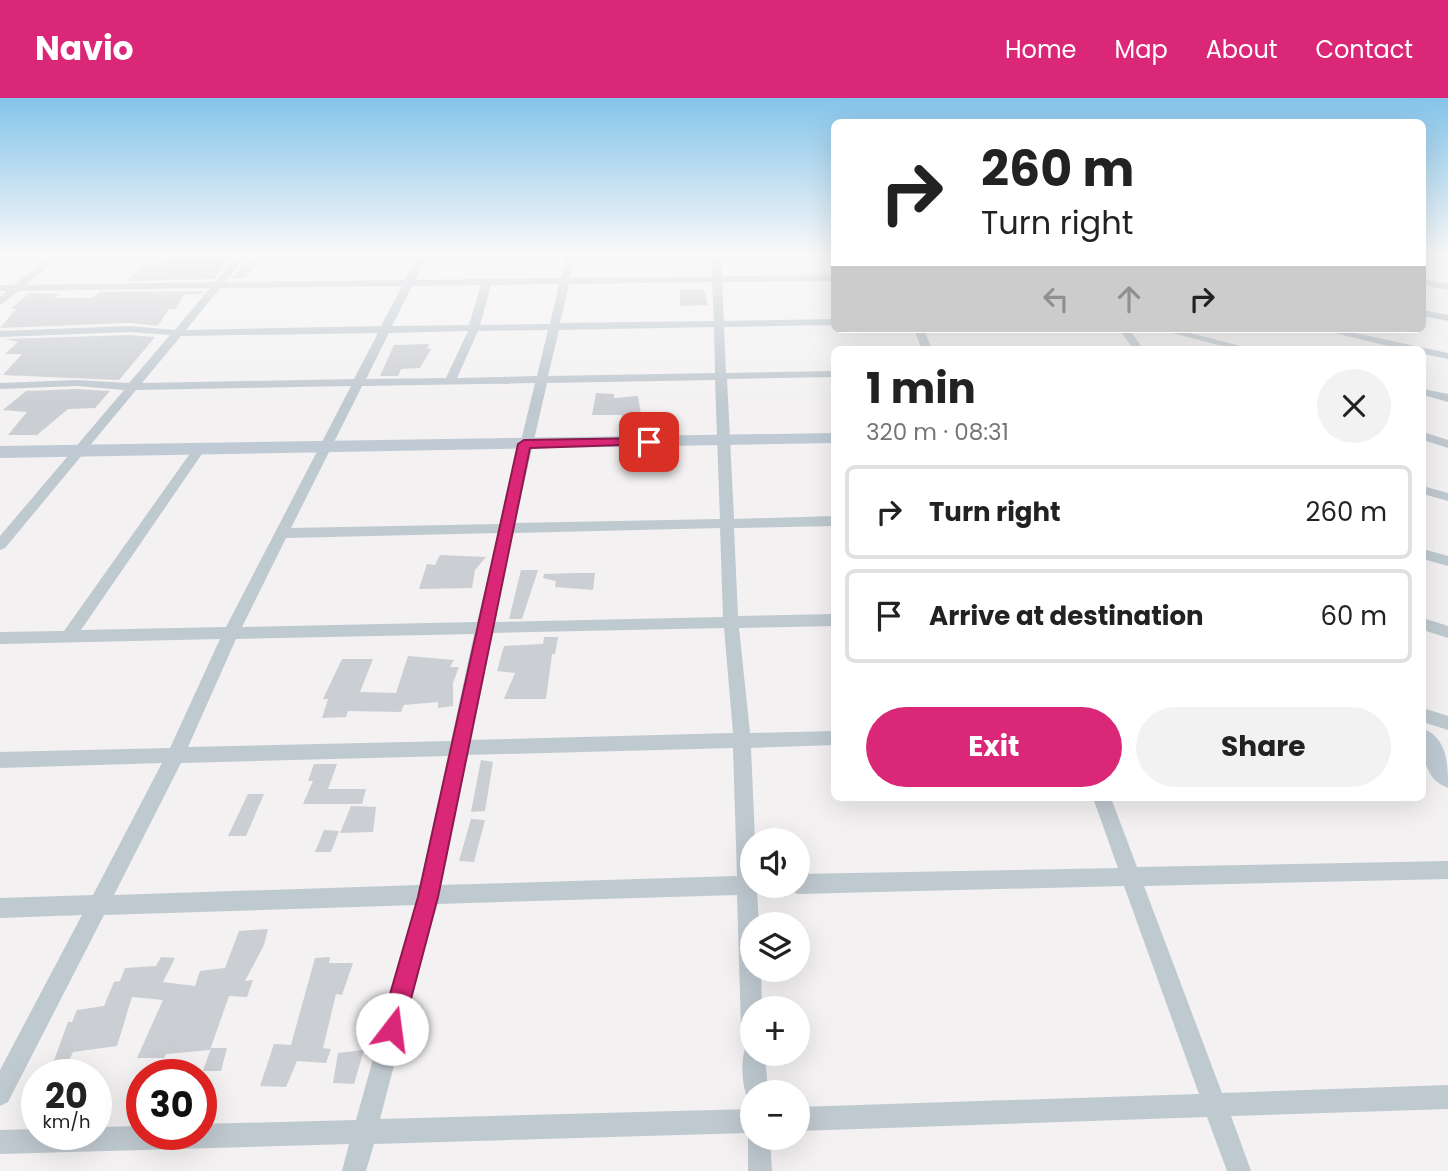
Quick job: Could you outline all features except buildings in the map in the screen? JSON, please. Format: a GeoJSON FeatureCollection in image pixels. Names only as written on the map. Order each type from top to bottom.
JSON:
{"type":"FeatureCollection","features":[{"type":"Feature","properties":{"kind":"street"},"geometry":{"type":"LineString","coordinates":[[0,545],[202,305]]}},
{"type":"Feature","properties":{"kind":"street"},"geometry":{"type":"LineString","coordinates":[[0,1094],[176,755],[231,633],[398,305]]}},
{"type":"Feature","properties":{"kind":"street"},"geometry":{"type":"LineString","coordinates":[[450,381],[474,327],[480,305]]}},
{"type":"Feature","properties":{"kind":"street"},"geometry":{"type":"LineString","coordinates":[[355,1171],[428,897],[524,444],[560,305]]}},
{"type":"Feature","properties":{"kind":"street"},"geometry":{"type":"LineString","coordinates":[[718,305],[731,622],[742,740],[746,828]]}},
{"type":"Feature","properties":{"kind":"street"},"geometry":{"type":"LineString","coordinates":[[1426,314],[1448,318]]}},
{"type":"Feature","properties":{"kind":"street"},"geometry":{"type":"LineString","coordinates":[[0,334],[130,329],[178,333],[831,322]]}},
{"type":"Feature","properties":{"kind":"street"},"geometry":{"type":"LineString","coordinates":[[1180,333],[1234,346]]}},
{"type":"Feature","properties":{"kind":"street"},"geometry":{"type":"LineString","coordinates":[[1361,333],[1407,346]]}},
{"type":"Feature","properties":{"kind":"street"},"geometry":{"type":"LineString","coordinates":[[1426,351],[1448,356]]}},
{"type":"Feature","properties":{"kind":"street"},"geometry":{"type":"LineString","coordinates":[[0,386],[77,383],[133,387],[831,374]]}},
{"type":"Feature","properties":{"kind":"street"},"geometry":{"type":"LineString","coordinates":[[1426,393],[1448,398]]}},
{"type":"Feature","properties":{"kind":"street"},"geometry":{"type":"LineString","coordinates":[[1426,437],[1448,444]]}},
{"type":"Feature","properties":{"kind":"street"},"geometry":{"type":"LineString","coordinates":[[0,452],[831,438]]}},
{"type":"Feature","properties":{"kind":"street"},"geometry":{"type":"LineString","coordinates":[[69,636],[200,448]]}},
{"type":"Feature","properties":{"kind":"street"},"geometry":{"type":"LineString","coordinates":[[1426,492],[1448,498]]}},
{"type":"Feature","properties":{"kind":"street"},"geometry":{"type":"LineString","coordinates":[[282,533],[831,521]]}},
{"type":"Feature","properties":{"kind":"street"},"geometry":{"type":"LineString","coordinates":[[1426,555],[1448,561]]}},
{"type":"Feature","properties":{"kind":"street"},"geometry":{"type":"LineString","coordinates":[[0,638],[831,620]]}},
{"type":"Feature","properties":{"kind":"street"},"geometry":{"type":"LineString","coordinates":[[1426,625],[1448,632]]}},
{"type":"Feature","properties":{"kind":"street"},"geometry":{"type":"LineString","coordinates":[[1426,716],[1448,723]]}},
{"type":"Feature","properties":{"kind":"street"},"geometry":{"type":"LineString","coordinates":[[0,760],[831,738]]}},
{"type":"Feature","properties":{"kind":"street"},"geometry":{"type":"LineString","coordinates":[[1426,744],[1448,777]]}},
{"type":"Feature","properties":{"kind":"street"},"geometry":{"type":"LineString","coordinates":[[1103,801],[1239,1171]]}},
{"type":"Feature","properties":{"kind":"street"},"geometry":{"type":"LineString","coordinates":[[810,884],[1448,870]]}},
{"type":"Feature","properties":{"kind":"street"},"geometry":{"type":"LineString","coordinates":[[0,908],[428,897],[740,885]]}},
{"type":"Feature","properties":{"kind":"street"},"geometry":{"type":"LineString","coordinates":[[749,898],[751,996]]}},
{"type":"Feature","properties":{"kind":"street"},"geometry":{"type":"LineString","coordinates":[[810,1119],[1448,1097]]}},
{"type":"Feature","properties":{"kind":"street"},"geometry":{"type":"LineString","coordinates":[[0,1142],[363,1134],[740,1121]]}},
{"type":"Feature","properties":{"kind":"street"},"geometry":{"type":"LineString","coordinates":[[759,1150],[761,1171]]}},
{"type":"Feature","properties":{"kind":"route"},"geometry":{"type":"LineString","coordinates":[[392,1029],[428,897],[524,444],[649,442]]}}]}
